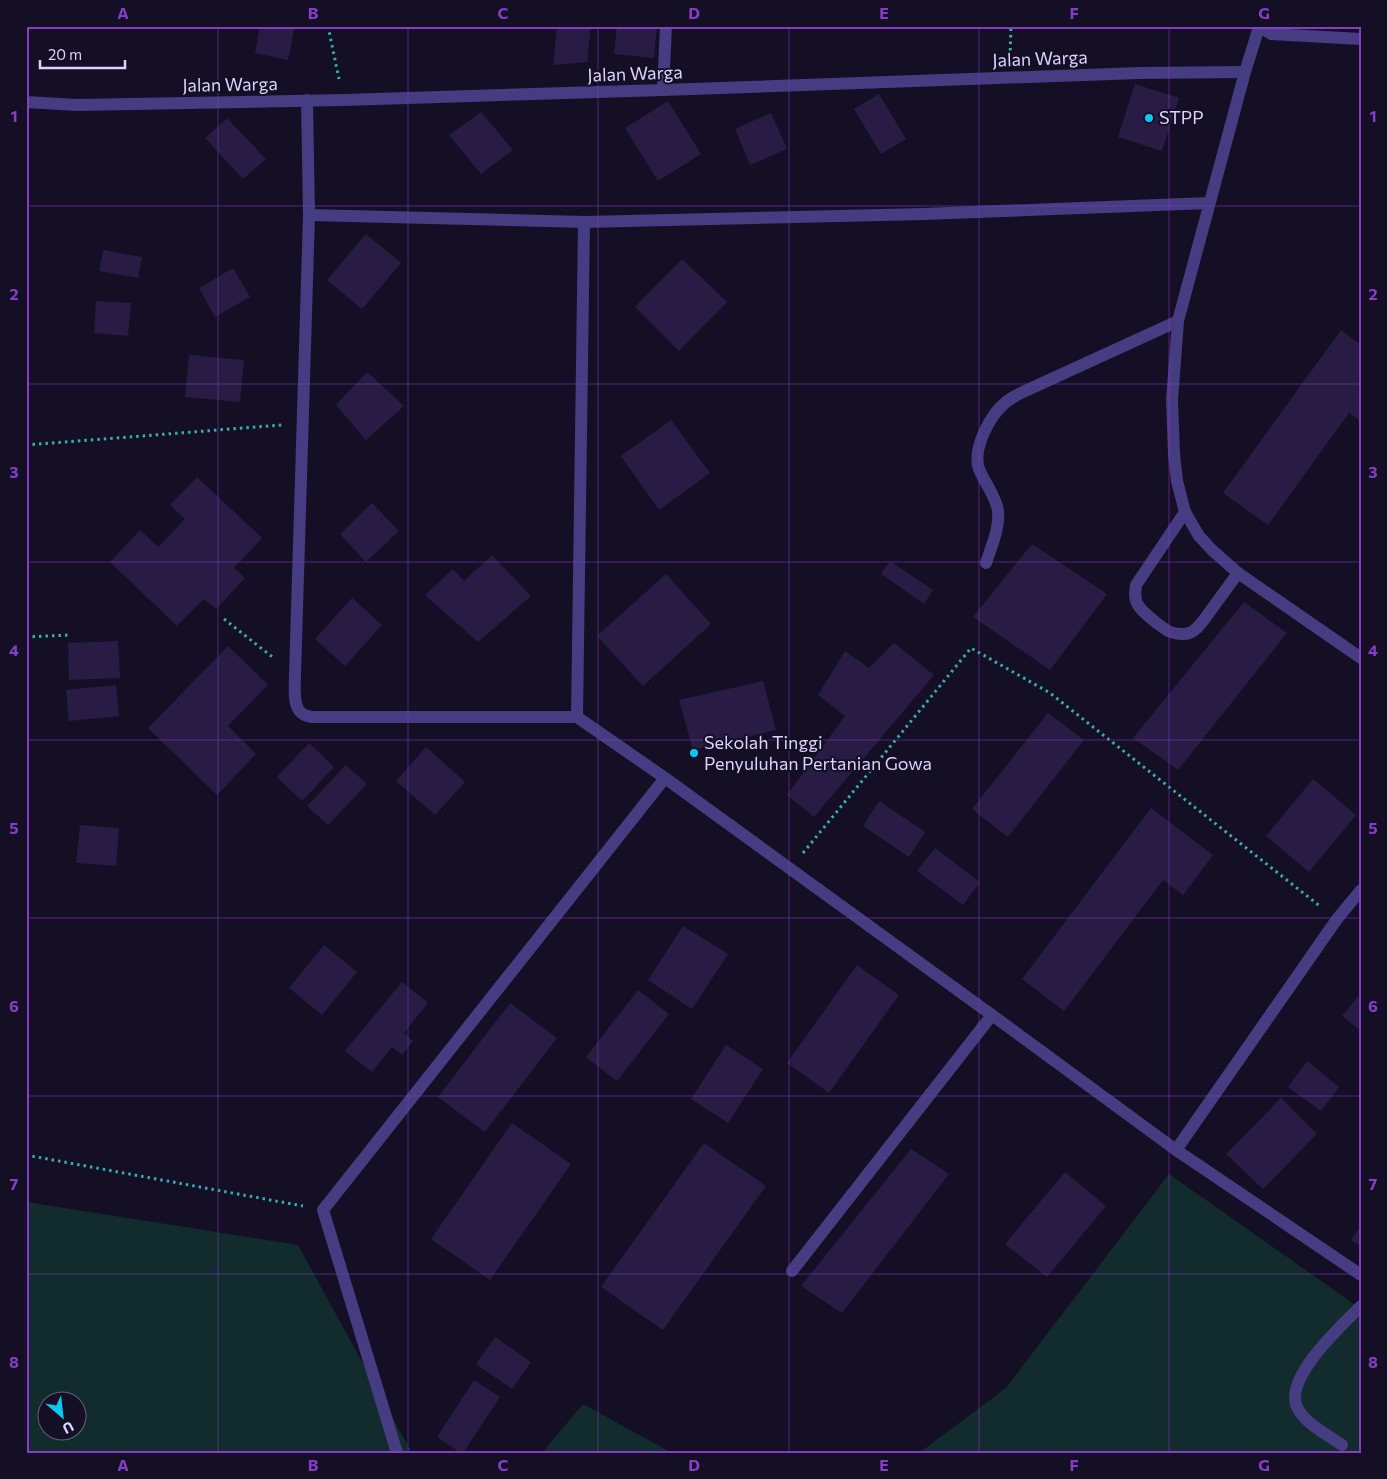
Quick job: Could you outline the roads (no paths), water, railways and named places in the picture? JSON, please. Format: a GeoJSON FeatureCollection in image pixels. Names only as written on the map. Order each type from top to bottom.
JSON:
{"type":"FeatureCollection","features":[{"type":"Feature","properties":{"kind":"street"},"geometry":{"type":"LineString","coordinates":[[663,90],[666,26]]}},
{"type":"Feature","properties":{"kind":"street"},"geometry":{"type":"LineString","coordinates":[[1361,39],[1271,34],[1259,27],[1244,72],[1178,322],[1172,400],[1176,472],[1185,512],[1199,536],[1238,573],[1361,658]]}},
{"type":"Feature","properties":{"kind":"street","name":"Jalan Warga"},"geometry":{"type":"LineString","coordinates":[[26,102],[77,105],[344,100],[1008,77],[1244,72]]}},
{"type":"Feature","properties":{"kind":"street"},"geometry":{"type":"LineString","coordinates":[[307,100],[309,216],[295,676],[296,700],[299,710],[311,717],[577,717],[665,778],[1176,1150],[1361,1276]]}},
{"type":"Feature","properties":{"kind":"street"},"geometry":{"type":"LineString","coordinates":[[309,216],[584,222],[924,214],[1209,203]]}},
{"type":"Feature","properties":{"kind":"street"},"geometry":{"type":"LineString","coordinates":[[577,717],[584,222]]}},
{"type":"Feature","properties":{"kind":"street"},"geometry":{"type":"LineString","coordinates":[[986,563],[996,533],[998,513],[995,499],[979,469],[977,459],[978,446],[996,413],[1006,402],[1023,392],[1178,322]]}},
{"type":"Feature","properties":{"kind":"street"},"geometry":{"type":"LineString","coordinates":[[1185,512],[1136,585],[1134,593],[1136,603],[1142,610],[1169,632],[1184,634],[1190,632],[1203,621],[1238,573]]}},
{"type":"Feature","properties":{"kind":"street"},"geometry":{"type":"LineString","coordinates":[[397,1453],[323,1210],[665,778]]}},
{"type":"Feature","properties":{"kind":"street"},"geometry":{"type":"LineString","coordinates":[[1176,1150],[1337,920],[1361,890]]}},
{"type":"Feature","properties":{"kind":"street"},"geometry":{"type":"LineString","coordinates":[[792,1271],[992,1015]]}},
{"type":"Feature","properties":{"kind":"street"},"geometry":{"type":"LineString","coordinates":[[1342,1445],[1311,1424],[1297,1408],[1294,1391],[1299,1378],[1321,1348],[1361,1306]]}},
{"type":"Feature","properties":{"kind":"place","name":"STPP"},"geometry":{"type":"Point","coordinates":[1149,118]}},
{"type":"Feature","properties":{"kind":"place","name":"Sekolah Tinggi Penyuluhan Pertanian Gowa"},"geometry":{"type":"Point","coordinates":[694,753]}}]}
